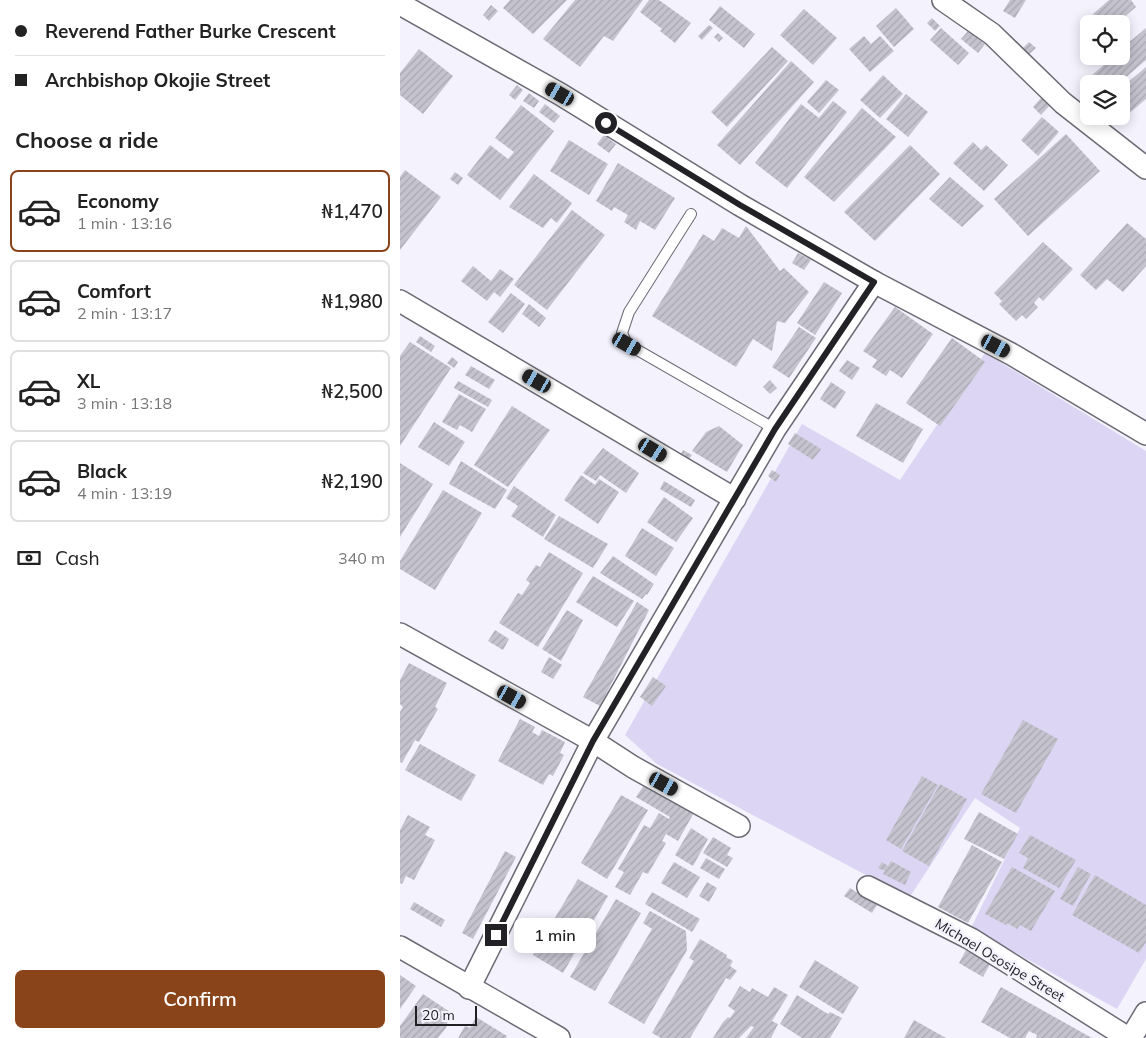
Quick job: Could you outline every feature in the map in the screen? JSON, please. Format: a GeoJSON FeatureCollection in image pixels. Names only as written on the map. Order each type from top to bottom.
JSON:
{"type":"FeatureCollection","features":[{"type":"Feature","properties":{"kind":"street"},"geometry":{"type":"LineString","coordinates":[[943,0],[992,34],[1063,103],[1146,168]]}},
{"type":"Feature","properties":{"kind":"street"},"geometry":{"type":"LineString","coordinates":[[400,4],[560,94],[740,205],[874,282],[1013,355],[1146,434]]}},
{"type":"Feature","properties":{"kind":"street"},"geometry":{"type":"LineString","coordinates":[[469,988],[593,741],[775,429],[874,282]]}},
{"type":"Feature","properties":{"kind":"street"},"geometry":{"type":"LineString","coordinates":[[400,301],[735,499]]}},
{"type":"Feature","properties":{"kind":"street"},"geometry":{"type":"LineString","coordinates":[[400,634],[593,741],[633,767],[740,826]]}},
{"type":"Feature","properties":{"kind":"street","name":"Michael Ososipe Street"},"geometry":{"type":"LineString","coordinates":[[868,887],[971,939],[1129,1038]]}},
{"type":"Feature","properties":{"kind":"street"},"geometry":{"type":"LineString","coordinates":[[400,947],[559,1038]]}},
{"type":"Feature","properties":{"kind":"street"},"geometry":{"type":"LineString","coordinates":[[1129,1038],[1146,1013]]}},
{"type":"Feature","properties":{"kind":"lane"},"geometry":{"type":"LineString","coordinates":[[691,214],[629,312],[622,333],[627,344],[775,429]]}},
{"type":"Feature","properties":{"kind":"shaded area"},"geometry":{"type":"Polygon","coordinates":[[[985,353],[1146,451],[1146,959],[1117,1009],[971,928],[1020,828],[975,798],[909,898],[657,764],[625,735],[802,424],[900,480],[985,353]]]}},
{"type":"Feature","properties":{"kind":"building"},"geometry":{"type":"Polygon","coordinates":[[[510,0],[567,0],[533,34],[503,8],[510,0]]]}},
{"type":"Feature","properties":{"kind":"building"},"geometry":{"type":"Polygon","coordinates":[[[575,0],[643,0],[613,41],[604,36],[580,67],[543,39],[575,0]]]}},
{"type":"Feature","properties":{"kind":"building"},"geometry":{"type":"Polygon","coordinates":[[[649,0],[659,0],[691,23],[675,43],[660,31],[662,29],[640,12],[649,0]]]}},
{"type":"Feature","properties":{"kind":"building"},"geometry":{"type":"Polygon","coordinates":[[[1010,0],[1026,0],[1015,18],[1003,11],[1010,0]]]}},
{"type":"Feature","properties":{"kind":"building"},"geometry":{"type":"Polygon","coordinates":[[[1109,0],[1131,0],[1136,7],[1127,15],[1093,14],[1109,0]]]}},
{"type":"Feature","properties":{"kind":"building"},"geometry":{"type":"Polygon","coordinates":[[[491,5],[498,11],[489,21],[483,15],[491,5]]]}},
{"type":"Feature","properties":{"kind":"building"},"geometry":{"type":"Polygon","coordinates":[[[720,6],[755,34],[744,48],[709,20],[720,6]]]}},
{"type":"Feature","properties":{"kind":"building"},"geometry":{"type":"Polygon","coordinates":[[[896,8],[914,29],[894,47],[876,26],[896,8]]]}},
{"type":"Feature","properties":{"kind":"building"},"geometry":{"type":"Polygon","coordinates":[[[804,9],[837,38],[813,65],[780,35],[804,9]]]}},
{"type":"Feature","properties":{"kind":"building"},"geometry":{"type":"Polygon","coordinates":[[[932,18],[940,26],[935,31],[927,23],[932,18]]]}},
{"type":"Feature","properties":{"kind":"building"},"geometry":{"type":"Polygon","coordinates":[[[709,25],[713,28],[702,40],[698,36],[709,25]]]}},
{"type":"Feature","properties":{"kind":"building"},"geometry":{"type":"Polygon","coordinates":[[[941,28],[969,53],[958,65],[930,40],[941,28]]]}},
{"type":"Feature","properties":{"kind":"building"},"geometry":{"type":"Polygon","coordinates":[[[1146,28],[1146,60],[1128,75],[1092,75],[1104,65],[1130,65],[1130,41],[1146,28]]]}},
{"type":"Feature","properties":{"kind":"building"},"geometry":{"type":"Polygon","coordinates":[[[968,31],[985,44],[978,53],[961,39],[968,31]]]}},
{"type":"Feature","properties":{"kind":"building"},"geometry":{"type":"Polygon","coordinates":[[[718,33],[723,38],[719,42],[714,37],[718,33]]]}},
{"type":"Feature","properties":{"kind":"building"},"geometry":{"type":"Polygon","coordinates":[[[864,36],[871,44],[880,36],[894,51],[870,72],[849,49],[864,36]]]}},
{"type":"Feature","properties":{"kind":"building"},"geometry":{"type":"Polygon","coordinates":[[[1029,42],[1036,48],[1027,56],[1021,50],[1029,42]]]}},
{"type":"Feature","properties":{"kind":"building"},"geometry":{"type":"Polygon","coordinates":[[[772,47],[788,61],[727,127],[711,112],[772,47]]]}},
{"type":"Feature","properties":{"kind":"building"},"geometry":{"type":"Polygon","coordinates":[[[419,49],[453,76],[423,114],[400,95],[400,73],[419,49]]]}},
{"type":"Feature","properties":{"kind":"building"},"geometry":{"type":"Polygon","coordinates":[[[791,61],[814,82],[740,165],[717,145],[791,61]]]}},
{"type":"Feature","properties":{"kind":"building"},"geometry":{"type":"Polygon","coordinates":[[[1146,67],[1146,99],[1130,112],[1130,80],[1146,67]]]}},
{"type":"Feature","properties":{"kind":"building"},"geometry":{"type":"Polygon","coordinates":[[[883,75],[903,94],[880,118],[860,100],[883,75]]]}},
{"type":"Feature","properties":{"kind":"building"},"geometry":{"type":"Polygon","coordinates":[[[826,80],[839,90],[819,113],[807,102],[826,80]]]}},
{"type":"Feature","properties":{"kind":"building"},"geometry":{"type":"Polygon","coordinates":[[[517,85],[523,90],[515,100],[509,95],[517,85]]]}},
{"type":"Feature","properties":{"kind":"building"},"geometry":{"type":"Polygon","coordinates":[[[529,93],[539,101],[534,108],[523,101],[529,93]]]}},
{"type":"Feature","properties":{"kind":"building"},"geometry":{"type":"Polygon","coordinates":[[[906,94],[928,112],[908,137],[886,119],[906,94]]]}},
{"type":"Feature","properties":{"kind":"building"},"geometry":{"type":"Polygon","coordinates":[[[1041,98],[1050,105],[1041,115],[1033,107],[1041,98]]]}},
{"type":"Feature","properties":{"kind":"building"},"geometry":{"type":"Polygon","coordinates":[[[833,101],[847,112],[787,188],[755,163],[801,104],[819,118],[833,101]]]}},
{"type":"Feature","properties":{"kind":"building"},"geometry":{"type":"Polygon","coordinates":[[[545,104],[560,116],[554,123],[539,112],[545,104]]]}},
{"type":"Feature","properties":{"kind":"building"},"geometry":{"type":"Polygon","coordinates":[[[521,105],[554,131],[500,200],[467,175],[490,145],[508,159],[514,152],[495,138],[521,105]]]}},
{"type":"Feature","properties":{"kind":"building"},"geometry":{"type":"Polygon","coordinates":[[[862,108],[896,137],[834,202],[804,177],[862,108]]]}},
{"type":"Feature","properties":{"kind":"building"},"geometry":{"type":"Polygon","coordinates":[[[1042,117],[1059,132],[1038,156],[1021,140],[1042,117]]]}},
{"type":"Feature","properties":{"kind":"building"},"geometry":{"type":"Polygon","coordinates":[[[1066,134],[1100,171],[1028,236],[994,199],[1066,134]]]}},
{"type":"Feature","properties":{"kind":"building"},"geometry":{"type":"Polygon","coordinates":[[[604,135],[616,144],[609,153],[597,144],[604,135]]]}},
{"type":"Feature","properties":{"kind":"building"},"geometry":{"type":"Polygon","coordinates":[[[569,140],[608,164],[589,195],[550,171],[569,140]]]}},
{"type":"Feature","properties":{"kind":"building"},"geometry":{"type":"Polygon","coordinates":[[[973,142],[981,150],[986,145],[1008,165],[984,191],[953,163],[973,142]]]}},
{"type":"Feature","properties":{"kind":"building"},"geometry":{"type":"Polygon","coordinates":[[[910,145],[940,174],[875,241],[844,212],[910,145]]]}},
{"type":"Feature","properties":{"kind":"building"},"geometry":{"type":"Polygon","coordinates":[[[618,163],[675,198],[655,230],[640,221],[636,230],[624,222],[628,215],[614,207],[612,211],[596,201],[618,163]]]}},
{"type":"Feature","properties":{"kind":"building"},"geometry":{"type":"Polygon","coordinates":[[[405,170],[441,197],[400,250],[400,177],[405,170]]]}},
{"type":"Feature","properties":{"kind":"building"},"geometry":{"type":"Polygon","coordinates":[[[455,172],[463,178],[458,185],[450,179],[455,172]]]}},
{"type":"Feature","properties":{"kind":"building"},"geometry":{"type":"Polygon","coordinates":[[[534,174],[572,203],[557,223],[551,218],[543,228],[509,207],[534,174]]]}},
{"type":"Feature","properties":{"kind":"building"},"geometry":{"type":"Polygon","coordinates":[[[950,177],[984,206],[962,227],[929,199],[950,177]]]}},
{"type":"Feature","properties":{"kind":"building"},"geometry":{"type":"Polygon","coordinates":[[[572,210],[605,235],[547,310],[514,285],[572,210]]]}},
{"type":"Feature","properties":{"kind":"building"},"geometry":{"type":"Polygon","coordinates":[[[1127,223],[1146,239],[1146,266],[1123,292],[1107,279],[1096,290],[1080,275],[1127,223]]]}},
{"type":"Feature","properties":{"kind":"building"},"geometry":{"type":"Polygon","coordinates":[[[746,226],[780,271],[784,268],[809,292],[785,323],[777,321],[772,351],[753,339],[736,367],[652,316],[703,234],[714,241],[722,228],[739,238],[746,226]]]}},
{"type":"Feature","properties":{"kind":"building"},"geometry":{"type":"Polygon","coordinates":[[[1043,242],[1073,269],[1043,301],[1039,297],[1034,303],[1038,307],[1026,319],[1022,315],[1016,321],[999,304],[1002,301],[994,293],[1043,242]]]}},
{"type":"Feature","properties":{"kind":"building"},"geometry":{"type":"Polygon","coordinates":[[[798,253],[811,260],[804,270],[792,263],[798,253]]]}},
{"type":"Feature","properties":{"kind":"building"},"geometry":{"type":"Polygon","coordinates":[[[473,266],[491,281],[500,269],[514,279],[500,297],[494,292],[487,301],[461,281],[473,266]]]}},
{"type":"Feature","properties":{"kind":"building"},"geometry":{"type":"Polygon","coordinates":[[[824,282],[842,293],[815,335],[797,323],[824,282]]]}},
{"type":"Feature","properties":{"kind":"building"},"geometry":{"type":"Polygon","coordinates":[[[511,293],[525,304],[503,333],[488,322],[511,293]]]}},
{"type":"Feature","properties":{"kind":"building"},"geometry":{"type":"Polygon","coordinates":[[[529,304],[546,318],[539,327],[522,314],[529,304]]]}},
{"type":"Feature","properties":{"kind":"building"},"geometry":{"type":"Polygon","coordinates":[[[895,307],[933,334],[902,378],[890,370],[886,376],[872,367],[877,360],[863,351],[895,307]]]}},
{"type":"Feature","properties":{"kind":"building"},"geometry":{"type":"Polygon","coordinates":[[[799,327],[816,338],[789,378],[772,367],[799,327]]]}},
{"type":"Feature","properties":{"kind":"building"},"geometry":{"type":"Polygon","coordinates":[[[420,336],[435,346],[431,352],[416,342],[420,336]]]}},
{"type":"Feature","properties":{"kind":"building"},"geometry":{"type":"Polygon","coordinates":[[[952,338],[985,362],[940,426],[906,403],[952,338]]]}},
{"type":"Feature","properties":{"kind":"building"},"geometry":{"type":"Polygon","coordinates":[[[410,342],[451,368],[400,446],[400,356],[410,342]]]}},
{"type":"Feature","properties":{"kind":"building"},"geometry":{"type":"Polygon","coordinates":[[[452,357],[458,362],[454,368],[447,363],[452,357]]]}},
{"type":"Feature","properties":{"kind":"building"},"geometry":{"type":"Polygon","coordinates":[[[847,360],[860,368],[852,380],[839,371],[847,360]]]}},
{"type":"Feature","properties":{"kind":"building"},"geometry":{"type":"Polygon","coordinates":[[[471,366],[495,380],[489,389],[465,375],[471,366]]]}},
{"type":"Feature","properties":{"kind":"building"},"geometry":{"type":"Polygon","coordinates":[[[770,380],[777,388],[770,394],[763,387],[770,380]]]}},
{"type":"Feature","properties":{"kind":"building"},"geometry":{"type":"Polygon","coordinates":[[[458,381],[492,400],[488,407],[454,388],[458,381]]]}},
{"type":"Feature","properties":{"kind":"building"},"geometry":{"type":"Polygon","coordinates":[[[831,382],[846,392],[835,409],[820,399],[831,382]]]}},
{"type":"Feature","properties":{"kind":"building"},"geometry":{"type":"Polygon","coordinates":[[[459,394],[486,409],[472,432],[460,425],[457,430],[442,422],[459,394]]]}},
{"type":"Feature","properties":{"kind":"building"},"geometry":{"type":"Polygon","coordinates":[[[876,403],[923,429],[903,463],[856,436],[876,403]]]}},
{"type":"Feature","properties":{"kind":"building"},"geometry":{"type":"Polygon","coordinates":[[[512,406],[550,430],[508,487],[474,465],[512,406]]]}},
{"type":"Feature","properties":{"kind":"building"},"geometry":{"type":"Polygon","coordinates":[[[434,422],[465,442],[449,466],[418,447],[434,422]]]}},
{"type":"Feature","properties":{"kind":"building"},"geometry":{"type":"Polygon","coordinates":[[[719,426],[743,445],[727,472],[692,451],[706,432],[719,426]]]}},
{"type":"Feature","properties":{"kind":"building"},"geometry":{"type":"Polygon","coordinates":[[[795,433],[821,449],[813,460],[788,444],[795,433]]]}},
{"type":"Feature","properties":{"kind":"building"},"geometry":{"type":"Polygon","coordinates":[[[603,448],[639,473],[626,493],[600,475],[596,481],[583,473],[603,448]]]}},
{"type":"Feature","properties":{"kind":"building"},"geometry":{"type":"Polygon","coordinates":[[[683,450],[692,455],[688,461],[680,456],[683,450]]]}},
{"type":"Feature","properties":{"kind":"building"},"geometry":{"type":"Polygon","coordinates":[[[461,461],[507,490],[495,509],[449,484],[461,461]]]}},
{"type":"Feature","properties":{"kind":"building"},"geometry":{"type":"Polygon","coordinates":[[[400,463],[433,484],[400,537],[400,463]]]}},
{"type":"Feature","properties":{"kind":"building"},"geometry":{"type":"Polygon","coordinates":[[[772,470],[780,475],[776,482],[768,476],[772,470]]]}},
{"type":"Feature","properties":{"kind":"building"},"geometry":{"type":"Polygon","coordinates":[[[581,475],[595,485],[599,479],[619,492],[598,524],[564,500],[581,475]]]}},
{"type":"Feature","properties":{"kind":"building"},"geometry":{"type":"Polygon","coordinates":[[[664,481],[695,500],[691,507],[660,489],[664,481]]]}},
{"type":"Feature","properties":{"kind":"building"},"geometry":{"type":"Polygon","coordinates":[[[514,486],[556,515],[543,537],[511,516],[518,506],[506,498],[514,486]]]}},
{"type":"Feature","properties":{"kind":"building"},"geometry":{"type":"Polygon","coordinates":[[[443,490],[482,513],[435,590],[400,569],[400,561],[443,490]]]}},
{"type":"Feature","properties":{"kind":"building"},"geometry":{"type":"Polygon","coordinates":[[[664,497],[693,518],[676,542],[647,522],[664,497]]]}},
{"type":"Feature","properties":{"kind":"building"},"geometry":{"type":"Polygon","coordinates":[[[559,516],[608,544],[593,568],[544,539],[559,516]]]}},
{"type":"Feature","properties":{"kind":"building"},"geometry":{"type":"Polygon","coordinates":[[[642,528],[674,548],[656,576],[625,556],[642,528]]]}},
{"type":"Feature","properties":{"kind":"building"},"geometry":{"type":"Polygon","coordinates":[[[549,552],[583,573],[538,647],[499,623],[518,593],[522,595],[530,583],[526,580],[536,565],[540,567],[549,552]]]}},
{"type":"Feature","properties":{"kind":"building"},"geometry":{"type":"Polygon","coordinates":[[[613,556],[654,584],[642,599],[600,573],[613,556]]]}},
{"type":"Feature","properties":{"kind":"building"},"geometry":{"type":"Polygon","coordinates":[[[593,576],[634,601],[617,627],[576,602],[593,576]]]}},
{"type":"Feature","properties":{"kind":"building"},"geometry":{"type":"Polygon","coordinates":[[[637,602],[649,610],[600,706],[583,697],[637,602]]]}},
{"type":"Feature","properties":{"kind":"building"},"geometry":{"type":"Polygon","coordinates":[[[567,610],[583,620],[561,661],[542,649],[567,610]]]}},
{"type":"Feature","properties":{"kind":"building"},"geometry":{"type":"Polygon","coordinates":[[[495,630],[509,639],[503,650],[488,641],[495,630]]]}},
{"type":"Feature","properties":{"kind":"building"},"geometry":{"type":"Polygon","coordinates":[[[549,657],[562,665],[553,679],[541,672],[549,657]]]}},
{"type":"Feature","properties":{"kind":"building"},"geometry":{"type":"Polygon","coordinates":[[[409,663],[447,683],[435,707],[438,709],[419,742],[415,740],[402,763],[400,762],[400,712],[403,707],[400,704],[400,680],[409,663]]]}},
{"type":"Feature","properties":{"kind":"building"},"geometry":{"type":"Polygon","coordinates":[[[653,677],[666,686],[652,706],[640,697],[653,677]]]}},
{"type":"Feature","properties":{"kind":"building"},"geometry":{"type":"Polygon","coordinates":[[[520,719],[535,727],[532,732],[539,736],[542,730],[565,742],[560,753],[564,755],[553,776],[549,774],[543,785],[498,761],[520,719]]]}},
{"type":"Feature","properties":{"kind":"building"},"geometry":{"type":"Polygon","coordinates":[[[1023,720],[1058,739],[1016,813],[981,794],[1023,720]]]}},
{"type":"Feature","properties":{"kind":"building"},"geometry":{"type":"Polygon","coordinates":[[[420,744],[476,775],[461,801],[405,770],[420,744]]]}},
{"type":"Feature","properties":{"kind":"building"},"geometry":{"type":"Polygon","coordinates":[[[922,776],[938,785],[901,849],[886,840],[922,776]]]}},
{"type":"Feature","properties":{"kind":"building"},"geometry":{"type":"Polygon","coordinates":[[[646,782],[695,811],[678,841],[666,834],[662,841],[666,843],[648,874],[643,872],[630,895],[615,887],[624,872],[618,869],[644,825],[650,828],[659,813],[669,819],[670,817],[636,797],[646,782]]]}},
{"type":"Feature","properties":{"kind":"building"},"geometry":{"type":"Polygon","coordinates":[[[940,784],[967,799],[929,866],[902,851],[940,784]]]}},
{"type":"Feature","properties":{"kind":"building"},"geometry":{"type":"Polygon","coordinates":[[[621,795],[648,810],[607,879],[581,863],[621,795]]]}},
{"type":"Feature","properties":{"kind":"building"},"geometry":{"type":"Polygon","coordinates":[[[979,812],[1018,834],[1004,859],[964,839],[979,812]]]}},
{"type":"Feature","properties":{"kind":"building"},"geometry":{"type":"Polygon","coordinates":[[[408,815],[430,827],[425,835],[435,840],[414,880],[406,876],[402,884],[400,883],[400,830],[408,815]]]}},
{"type":"Feature","properties":{"kind":"building"},"geometry":{"type":"Polygon","coordinates":[[[691,828],[708,839],[693,866],[675,855],[691,828]]]}},
{"type":"Feature","properties":{"kind":"building"},"geometry":{"type":"Polygon","coordinates":[[[1030,835],[1076,860],[1059,888],[1023,868],[1028,858],[1019,853],[1030,835]]]}},
{"type":"Feature","properties":{"kind":"building"},"geometry":{"type":"Polygon","coordinates":[[[713,837],[731,848],[727,855],[733,858],[727,867],[703,853],[713,837]]]}},
{"type":"Feature","properties":{"kind":"building"},"geometry":{"type":"Polygon","coordinates":[[[972,845],[1002,862],[968,923],[938,907],[972,845]]]}},
{"type":"Feature","properties":{"kind":"building"},"geometry":{"type":"Polygon","coordinates":[[[505,851],[516,857],[473,939],[462,933],[505,851]]]}},
{"type":"Feature","properties":{"kind":"building"},"geometry":{"type":"Polygon","coordinates":[[[706,858],[725,869],[719,879],[700,868],[706,858]]]}},
{"type":"Feature","properties":{"kind":"building"},"geometry":{"type":"Polygon","coordinates":[[[891,861],[911,872],[905,885],[883,874],[885,871],[878,868],[882,862],[888,866],[891,861]]]}},
{"type":"Feature","properties":{"kind":"building"},"geometry":{"type":"Polygon","coordinates":[[[674,862],[700,877],[687,898],[661,883],[674,862]]]}},
{"type":"Feature","properties":{"kind":"building"},"geometry":{"type":"Polygon","coordinates":[[[1012,867],[1055,891],[1031,931],[1020,925],[1017,929],[1007,923],[1006,925],[985,914],[1012,867]]]}},
{"type":"Feature","properties":{"kind":"building"},"geometry":{"type":"Polygon","coordinates":[[[1078,867],[1091,874],[1073,906],[1060,899],[1078,867]]]}},
{"type":"Feature","properties":{"kind":"building"},"geometry":{"type":"Polygon","coordinates":[[[1095,875],[1146,905],[1146,942],[1139,953],[1072,915],[1095,875]]]}},
{"type":"Feature","properties":{"kind":"building"},"geometry":{"type":"Polygon","coordinates":[[[578,879],[608,896],[563,973],[533,955],[578,879]]]}},
{"type":"Feature","properties":{"kind":"building"},"geometry":{"type":"Polygon","coordinates":[[[707,882],[717,888],[709,902],[699,896],[707,882]]]}},
{"type":"Feature","properties":{"kind":"building"},"geometry":{"type":"Polygon","coordinates":[[[850,888],[877,905],[872,913],[844,896],[850,888]]]}},
{"type":"Feature","properties":{"kind":"building"},"geometry":{"type":"Polygon","coordinates":[[[652,892],[700,919],[692,932],[645,904],[652,892]]]}},
{"type":"Feature","properties":{"kind":"building"},"geometry":{"type":"Polygon","coordinates":[[[616,899],[641,913],[595,991],[570,977],[616,899]]]}},
{"type":"Feature","properties":{"kind":"building"},"geometry":{"type":"Polygon","coordinates":[[[414,902],[445,920],[441,927],[410,909],[414,902]]]}},
{"type":"Feature","properties":{"kind":"building"},"geometry":{"type":"Polygon","coordinates":[[[650,911],[686,931],[687,950],[644,1024],[608,1003],[652,929],[643,923],[650,911]]]}},
{"type":"Feature","properties":{"kind":"building"},"geometry":{"type":"Polygon","coordinates":[[[700,939],[727,955],[726,957],[733,961],[730,966],[737,971],[730,980],[726,978],[690,1038],[661,1038],[652,1033],[694,961],[689,958],[700,939]]]}},
{"type":"Feature","properties":{"kind":"building"},"geometry":{"type":"Polygon","coordinates":[[[966,950],[990,964],[983,977],[959,963],[966,950]]]}},
{"type":"Feature","properties":{"kind":"building"},"geometry":{"type":"Polygon","coordinates":[[[815,960],[859,987],[843,1014],[799,987],[815,960]]]}},
{"type":"Feature","properties":{"kind":"building"},"geometry":{"type":"Polygon","coordinates":[[[400,975],[416,986],[400,1009],[400,975]]]}},
{"type":"Feature","properties":{"kind":"building"},"geometry":{"type":"Polygon","coordinates":[[[740,986],[750,992],[752,988],[768,997],[774,987],[788,995],[772,1021],[778,1024],[771,1038],[746,1038],[754,1027],[751,1026],[739,1038],[713,1038],[723,1022],[728,1017],[730,1018],[735,1011],[728,1006],[740,986]]]}},
{"type":"Feature","properties":{"kind":"building"},"geometry":{"type":"Polygon","coordinates":[[[1001,987],[1092,1038],[1036,1038],[1037,1035],[1029,1031],[1025,1038],[1010,1038],[981,1022],[1001,987]]]}},
{"type":"Feature","properties":{"kind":"building"},"geometry":{"type":"Polygon","coordinates":[[[423,994],[450,1012],[446,1028],[438,1038],[400,1038],[400,1026],[423,994]]]}},
{"type":"Feature","properties":{"kind":"building"},"geometry":{"type":"Polygon","coordinates":[[[797,995],[828,1014],[830,1012],[842,1018],[830,1038],[802,1038],[780,1024],[797,995]]]}},
{"type":"Feature","properties":{"kind":"building"},"geometry":{"type":"Polygon","coordinates":[[[476,1017],[507,1036],[506,1038],[458,1038],[465,1026],[470,1028],[476,1017]]]}},
{"type":"Feature","properties":{"kind":"building"},"geometry":{"type":"Polygon","coordinates":[[[914,1020],[946,1038],[904,1038],[914,1020]]]}},
{"type":"Feature","properties":{"kind":"route"},"geometry":{"type":"LineString","coordinates":[[496,935],[593,741],[775,429],[874,282],[740,205],[606,123]]}}]}
